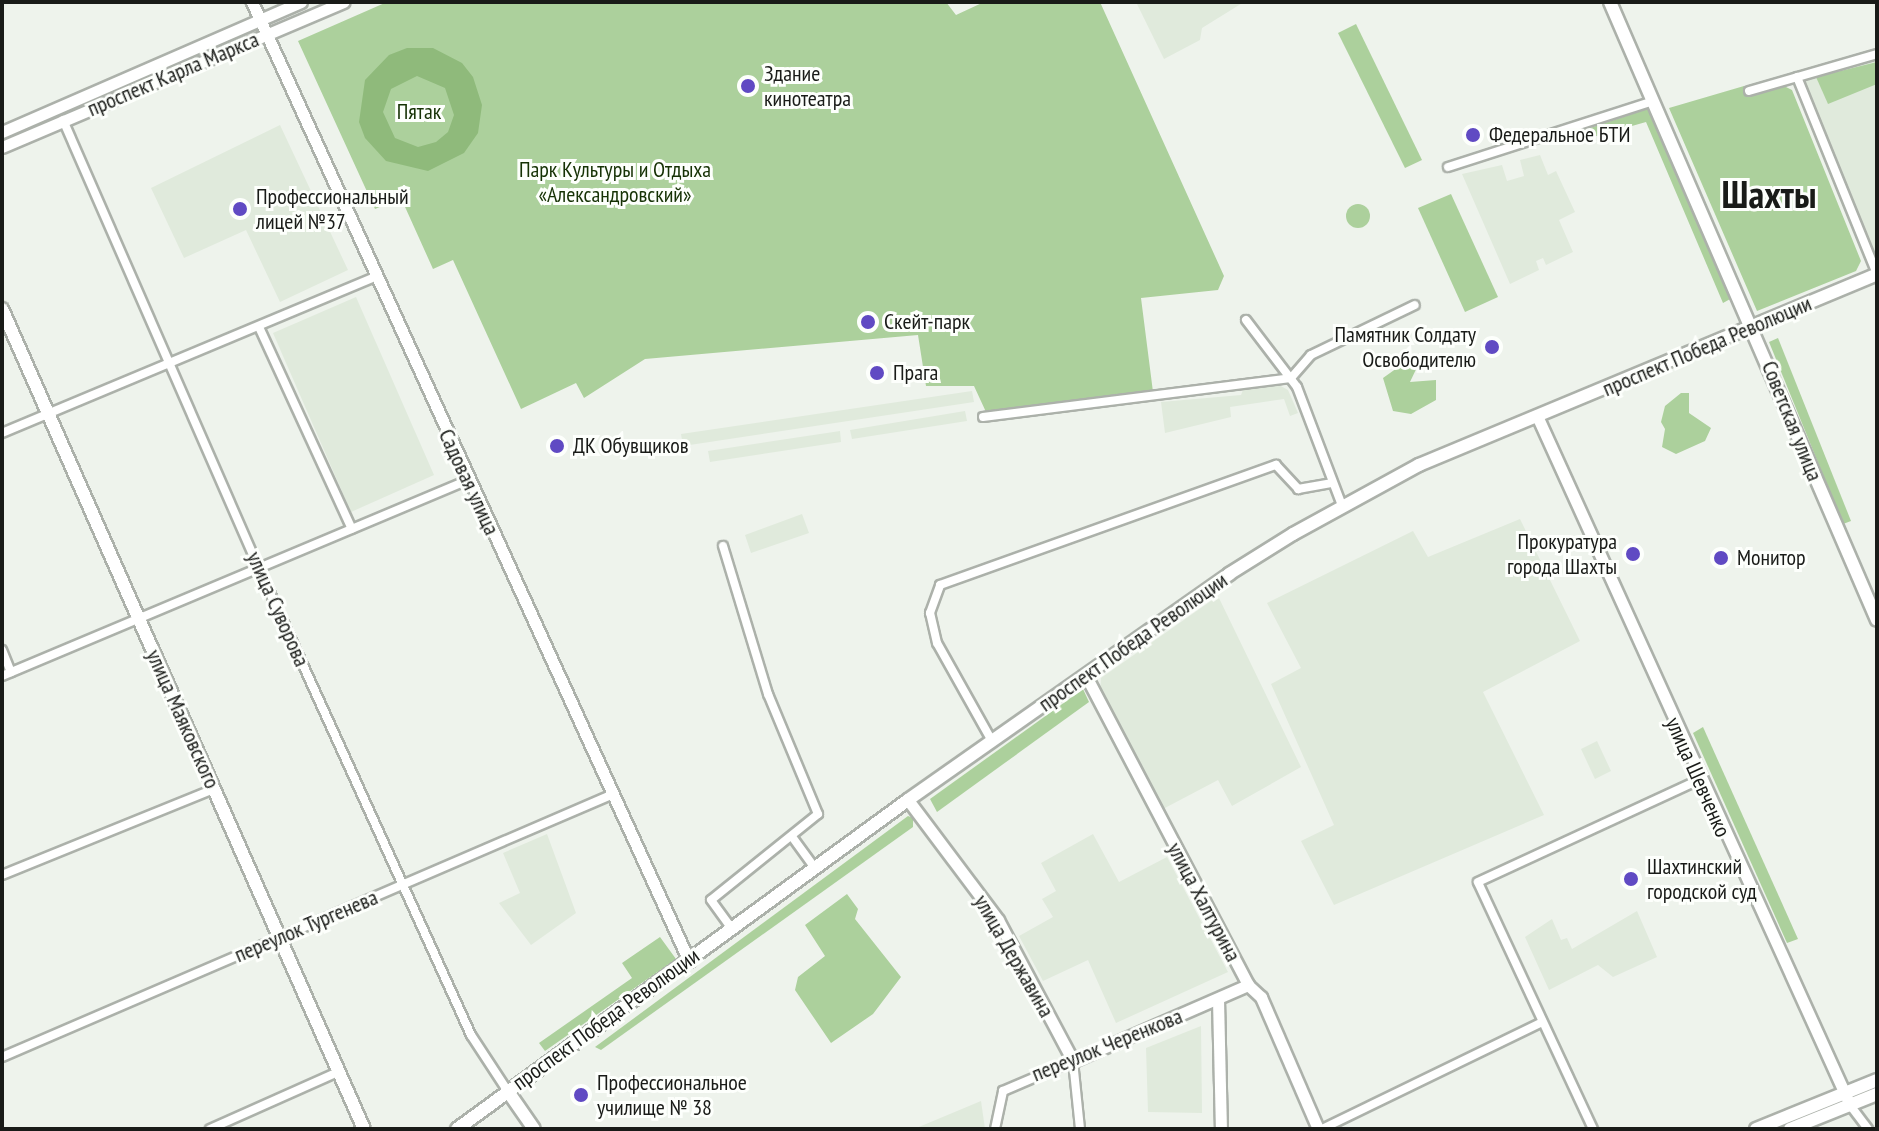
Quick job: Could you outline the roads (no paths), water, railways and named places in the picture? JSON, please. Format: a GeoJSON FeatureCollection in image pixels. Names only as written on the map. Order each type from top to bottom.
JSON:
{"type":"FeatureCollection","features":[{"type":"Feature","properties":{"kind":"main road","name":"Советская улица"},"geometry":{"type":"LineString","coordinates":[[1610,2],[1877,620]]}},
{"type":"Feature","properties":{"kind":"main road","name":"проспект Победа Революции"},"geometry":{"type":"LineString","coordinates":[[457,1129],[908,800],[1229,574],[1419,465],[1538,418],[1877,274]]}},
{"type":"Feature","properties":{"kind":"main road","name":"улица Маяковского"},"geometry":{"type":"LineString","coordinates":[[2,309],[364,1129]]}},
{"type":"Feature","properties":{"kind":"main road"},"geometry":{"type":"LineString","coordinates":[[1790,1129],[1877,1080]]}},
{"type":"Feature","properties":{"kind":"main road"},"geometry":{"type":"LineString","coordinates":[[507,1090],[534,1129]]}},
{"type":"Feature","properties":{"kind":"main road"},"geometry":{"type":"LineString","coordinates":[[1756,1129],[1846,1100],[1877,1094]]}},
{"type":"Feature","properties":{"kind":"street","name":"Садовая улица"},"geometry":{"type":"LineString","coordinates":[[252,2],[689,961]]}},
{"type":"Feature","properties":{"kind":"street","name":"проспект Карла Маркса"},"geometry":{"type":"LineString","coordinates":[[2,132],[301,2]]}},
{"type":"Feature","properties":{"kind":"street","name":"проспект Карла Маркса"},"geometry":{"type":"LineString","coordinates":[[2,147],[343,2]]}},
{"type":"Feature","properties":{"kind":"street"},"geometry":{"type":"LineString","coordinates":[[1749,91],[1877,54]]}},
{"type":"Feature","properties":{"kind":"street"},"geometry":{"type":"LineString","coordinates":[[1797,77],[1877,274]]}},
{"type":"Feature","properties":{"kind":"street"},"geometry":{"type":"LineString","coordinates":[[1448,167],[1653,101]]}},
{"type":"Feature","properties":{"kind":"street","name":"улица Суворова"},"geometry":{"type":"LineString","coordinates":[[63,120],[173,363],[259,568],[471,1035],[507,1090]]}},
{"type":"Feature","properties":{"kind":"street"},"geometry":{"type":"LineString","coordinates":[[2,433],[377,276]]}},
{"type":"Feature","properties":{"kind":"street"},"geometry":{"type":"LineString","coordinates":[[983,417],[1291,378],[1311,355],[1415,305]]}},
{"type":"Feature","properties":{"kind":"street"},"geometry":{"type":"LineString","coordinates":[[1246,320],[1291,378],[1343,508]]}},
{"type":"Feature","properties":{"kind":"street"},"geometry":{"type":"LineString","coordinates":[[259,327],[352,529]]}},
{"type":"Feature","properties":{"kind":"street","name":"улица Шевченко"},"geometry":{"type":"LineString","coordinates":[[1538,418],[1846,1100],[1868,1129]]}},
{"type":"Feature","properties":{"kind":"street"},"geometry":{"type":"LineString","coordinates":[[992,741],[937,643],[930,613],[940,585],[1276,465],[1298,489],[1332,483]]}},
{"type":"Feature","properties":{"kind":"street"},"geometry":{"type":"LineString","coordinates":[[2,650],[6,674],[468,480]]}},
{"type":"Feature","properties":{"kind":"street"},"geometry":{"type":"LineString","coordinates":[[723,546],[768,694],[818,814],[793,838],[711,900],[732,929]]}},
{"type":"Feature","properties":{"kind":"street","name":"улица Халтурина"},"geometry":{"type":"LineString","coordinates":[[1086,676],[1248,985],[1261,997],[1320,1129]]}},
{"type":"Feature","properties":{"kind":"street"},"geometry":{"type":"LineString","coordinates":[[1593,1129],[1478,882],[1699,780]]}},
{"type":"Feature","properties":{"kind":"street"},"geometry":{"type":"LineString","coordinates":[[2,875],[214,789]]}},
{"type":"Feature","properties":{"kind":"street","name":"переулок Тургенева"},"geometry":{"type":"LineString","coordinates":[[2,1057],[611,795]]}},
{"type":"Feature","properties":{"kind":"street","name":"улица Державина"},"geometry":{"type":"LineString","coordinates":[[908,800],[998,920],[1073,1061],[1080,1129]]}},
{"type":"Feature","properties":{"kind":"street"},"geometry":{"type":"LineString","coordinates":[[793,838],[815,868]]}},
{"type":"Feature","properties":{"kind":"street","name":"переулок Черенкова"},"geometry":{"type":"LineString","coordinates":[[995,1129],[1003,1091],[1248,985]]}},
{"type":"Feature","properties":{"kind":"street"},"geometry":{"type":"LineString","coordinates":[[1218,999],[1221,1129]]}},
{"type":"Feature","properties":{"kind":"street"},"geometry":{"type":"LineString","coordinates":[[1320,1129],[1542,1022]]}},
{"type":"Feature","properties":{"kind":"street"},"geometry":{"type":"LineString","coordinates":[[210,1129],[338,1072]]}},
{"type":"Feature","properties":{"kind":"place","name":"Здание кинотеатра"},"geometry":{"type":"Point","coordinates":[748,86]}},
{"type":"Feature","properties":{"kind":"place","name":"Федеральное БТИ"},"geometry":{"type":"Point","coordinates":[1473,135]}},
{"type":"Feature","properties":{"kind":"place","name":"Профессиональный лицей №37"},"geometry":{"type":"Point","coordinates":[240,209]}},
{"type":"Feature","properties":{"kind":"place","name":"Скейт-парк"},"geometry":{"type":"Point","coordinates":[868,322]}},
{"type":"Feature","properties":{"kind":"place","name":"Памятник Солдату Освободителю"},"geometry":{"type":"Point","coordinates":[1492,347]}},
{"type":"Feature","properties":{"kind":"place","name":"Прага"},"geometry":{"type":"Point","coordinates":[877,373]}},
{"type":"Feature","properties":{"kind":"place","name":"ДК Обувщиков"},"geometry":{"type":"Point","coordinates":[557,446]}},
{"type":"Feature","properties":{"kind":"place","name":"Прокуратура города Шахты"},"geometry":{"type":"Point","coordinates":[1633,554]}},
{"type":"Feature","properties":{"kind":"place","name":"Монитор"},"geometry":{"type":"Point","coordinates":[1721,558]}},
{"type":"Feature","properties":{"kind":"place","name":"Шахтинский городской суд"},"geometry":{"type":"Point","coordinates":[1631,879]}},
{"type":"Feature","properties":{"kind":"place","name":"Профессиональное училище № 38"},"geometry":{"type":"Point","coordinates":[581,1095]}},
{"type":"Feature","properties":{"kind":"district","name":"Шахты"},"geometry":{"type":"Point","coordinates":[1769,194]}},
{"type":"Feature","properties":{"kind":"park label","name":"Пятак"},"geometry":{"type":"Point","coordinates":[419,112]}},
{"type":"Feature","properties":{"kind":"park label","name":"Парк Культуры и Отдыха «Александровский»"},"geometry":{"type":"Point","coordinates":[615,182]}}]}
